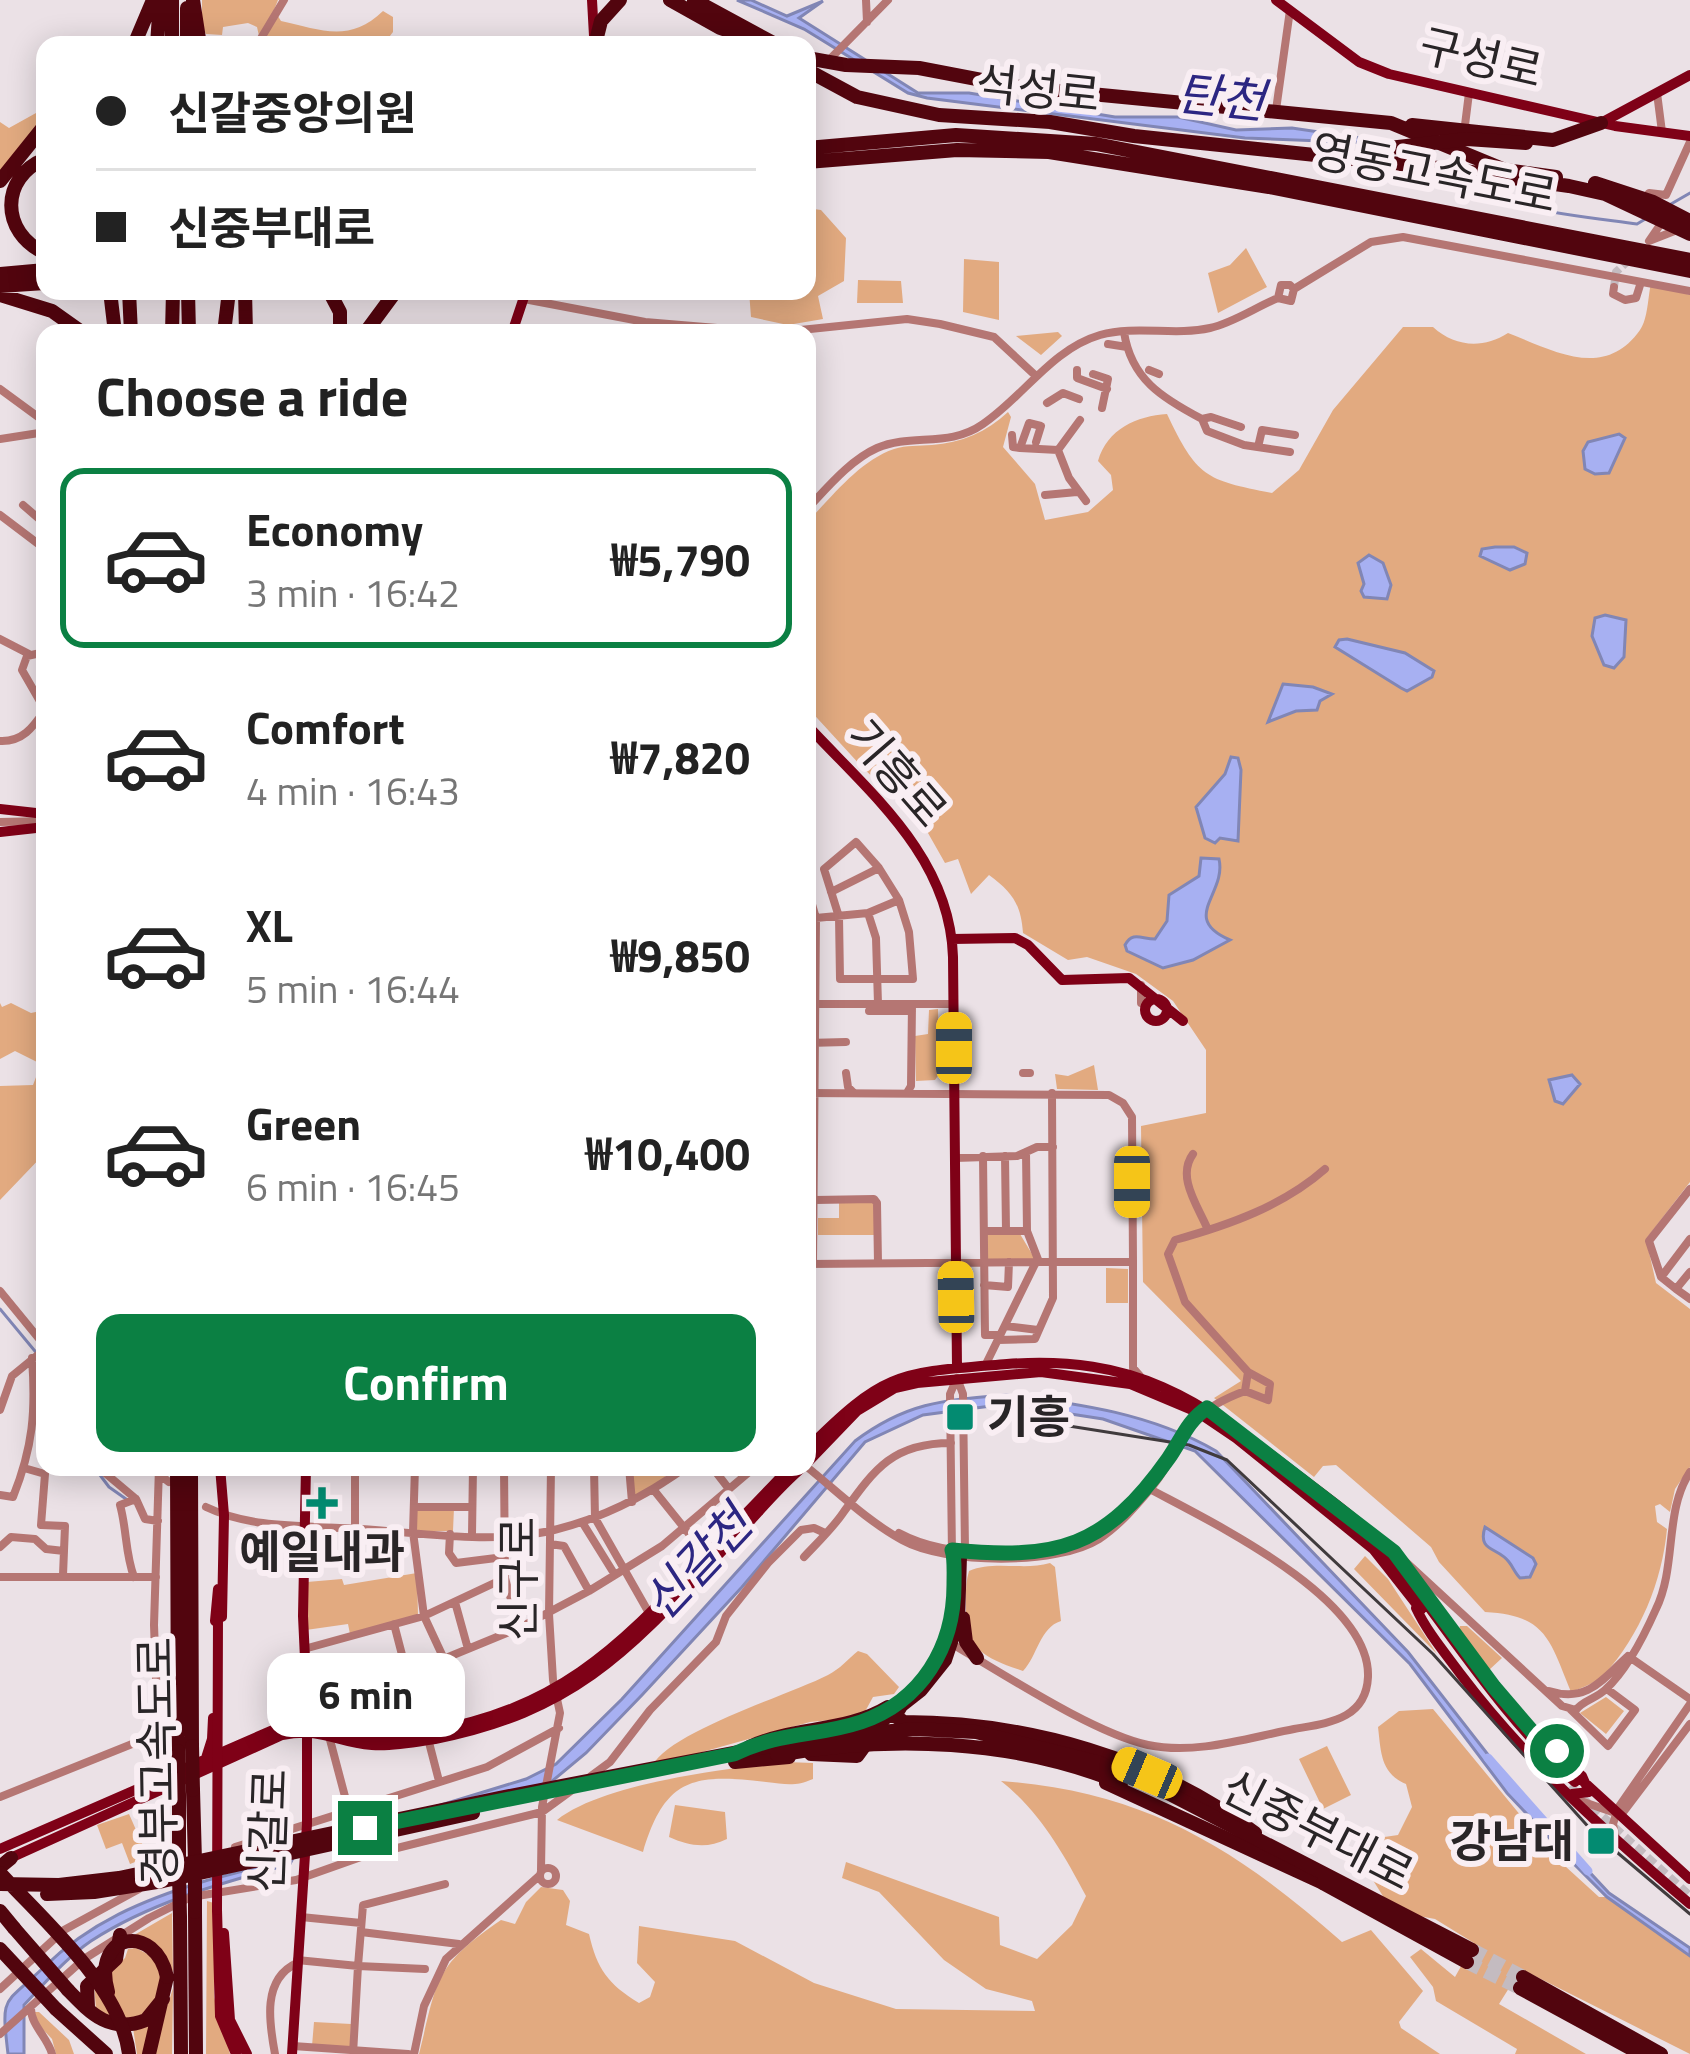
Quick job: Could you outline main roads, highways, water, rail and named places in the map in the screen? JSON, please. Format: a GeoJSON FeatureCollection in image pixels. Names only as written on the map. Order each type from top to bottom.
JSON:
{"type":"FeatureCollection","features":[{"type":"Feature","properties":{"kind":"highway"},"geometry":{"type":"LineString","coordinates":[[138,36],[156,0]]}},
{"type":"Feature","properties":{"kind":"highway"},"geometry":{"type":"LineString","coordinates":[[156,0],[157,36]]}},
{"type":"Feature","properties":{"kind":"highway"},"geometry":{"type":"LineString","coordinates":[[172,0],[172,36]]}},
{"type":"Feature","properties":{"kind":"highway"},"geometry":{"type":"LineString","coordinates":[[188,36],[190,0]]}},
{"type":"Feature","properties":{"kind":"highway"},"geometry":{"type":"LineString","coordinates":[[190,0],[198,36]]}},
{"type":"Feature","properties":{"kind":"highway"},"geometry":{"type":"LineString","coordinates":[[596,0],[617,0]]}},
{"type":"Feature","properties":{"kind":"highway"},"geometry":{"type":"LineString","coordinates":[[597,36],[617,0]]}},
{"type":"Feature","properties":{"kind":"highway"},"geometry":{"type":"LineString","coordinates":[[670,0],[720,28],[747,36]]}},
{"type":"Feature","properties":{"kind":"highway"},"geometry":{"type":"LineString","coordinates":[[683,0],[755,36]]}},
{"type":"Feature","properties":{"kind":"highway"},"geometry":{"type":"LineString","coordinates":[[694,0],[757,36]]}},
{"type":"Feature","properties":{"kind":"highway"},"geometry":{"type":"LineString","coordinates":[[707,0],[733,13],[760,36]]}},
{"type":"Feature","properties":{"kind":"highway","name":"석성로"},"geometry":{"type":"LineString","coordinates":[[816,59],[919,68],[1019,87],[1391,123],[1505,170],[1605,185],[1646,204]]}},
{"type":"Feature","properties":{"kind":"highway","name":"석성로"},"geometry":{"type":"LineString","coordinates":[[816,75],[857,97],[906,110],[1050,122],[1134,136],[1457,170],[1569,186],[1646,204]]}},
{"type":"Feature","properties":{"kind":"highway"},"geometry":{"type":"LineString","coordinates":[[1391,123],[1553,140],[1601,123]]}},
{"type":"Feature","properties":{"kind":"highway"},"geometry":{"type":"LineString","coordinates":[[1259,149],[1335,153],[1468,139],[1565,144],[1601,123]]}},
{"type":"Feature","properties":{"kind":"highway","name":"영동고속도로"},"geometry":{"type":"LineString","coordinates":[[816,147],[956,135],[1096,144],[1690,260]]}},
{"type":"Feature","properties":{"kind":"highway"},"geometry":{"type":"LineString","coordinates":[[4,175],[36,136]]}},
{"type":"Feature","properties":{"kind":"highway"},"geometry":{"type":"LineString","coordinates":[[4,175],[36,145]]}},
{"type":"Feature","properties":{"kind":"highway"},"geometry":{"type":"LineString","coordinates":[[1444,145],[1462,161],[1457,170]]}},
{"type":"Feature","properties":{"kind":"highway","name":"영동고속도로"},"geometry":{"type":"LineString","coordinates":[[816,161],[956,150],[1049,152],[1269,187],[1690,272]]}},
{"type":"Feature","properties":{"kind":"highway"},"geometry":{"type":"LineString","coordinates":[[36,165],[19,176],[9,202],[19,234],[36,246]]}},
{"type":"Feature","properties":{"kind":"highway"},"geometry":{"type":"LineString","coordinates":[[1646,204],[1678,225]]}},
{"type":"Feature","properties":{"kind":"highway"},"geometry":{"type":"LineString","coordinates":[[0,274],[36,271]]}},
{"type":"Feature","properties":{"kind":"highway"},"geometry":{"type":"LineString","coordinates":[[0,286],[36,284]]}},
{"type":"Feature","properties":{"kind":"highway"},"geometry":{"type":"LineString","coordinates":[[0,296],[52,311],[70,324]]}},
{"type":"Feature","properties":{"kind":"highway"},"geometry":{"type":"LineString","coordinates":[[371,324],[389,300]]}},
{"type":"Feature","properties":{"kind":"highway","name":"경부고속도로"},"geometry":{"type":"LineString","coordinates":[[177,1476],[186,1793],[195,1862],[187,1915],[181,2054]]}},
{"type":"Feature","properties":{"kind":"highway","name":"경부고속도로"},"geometry":{"type":"LineString","coordinates":[[185,1749],[191,1476]]}},
{"type":"Feature","properties":{"kind":"highway"},"geometry":{"type":"LineString","coordinates":[[734,1758],[775,1737],[850,1725],[898,1704],[949,1643],[958,1554],[959,1612],[977,1658],[957,1658],[898,1704],[865,1733],[860,1744],[864,1749],[855,1757],[734,1758]]}},
{"type":"Feature","properties":{"kind":"highway"},"geometry":{"type":"LineString","coordinates":[[933,1676],[959,1612]]}},
{"type":"Feature","properties":{"kind":"highway"},"geometry":{"type":"LineString","coordinates":[[898,1704],[895,1716],[904,1722],[994,1728],[1108,1756],[1210,1804],[1270,1846]]}},
{"type":"Feature","properties":{"kind":"highway","name":"신중부대로"},"geometry":{"type":"LineString","coordinates":[[0,1888],[80,1893],[163,1881],[525,1800],[862,1732],[915,1729],[976,1732],[1097,1762],[1270,1846],[1470,1956],[1171,1803],[1090,1770],[1034,1755],[974,1747],[892,1744],[734,1758]]}},
{"type":"Feature","properties":{"kind":"highway"},"geometry":{"type":"LineString","coordinates":[[985,1754],[1037,1761],[1082,1774],[1322,1883]]}},
{"type":"Feature","properties":{"kind":"highway","name":"경부고속도로"},"geometry":{"type":"LineString","coordinates":[[186,1793],[179,1868],[187,1915],[196,2054]]}},
{"type":"Feature","properties":{"kind":"highway"},"geometry":{"type":"LineString","coordinates":[[2,1857],[111,2003],[129,2054]]}},
{"type":"Feature","properties":{"kind":"highway"},"geometry":{"type":"LineString","coordinates":[[0,1912],[94,2016],[111,2024],[132,2025],[152,2016],[164,1999]]}},
{"type":"Feature","properties":{"kind":"highway"},"geometry":{"type":"LineString","coordinates":[[94,2016],[86,2004],[87,1986],[116,1959],[120,1936]]}},
{"type":"Feature","properties":{"kind":"highway"},"geometry":{"type":"LineString","coordinates":[[111,2003],[104,1966],[110,1951],[118,1943],[147,1945],[162,1959],[167,1977],[149,2054]]}},
{"type":"Feature","properties":{"kind":"highway"},"geometry":{"type":"LineString","coordinates":[[0,1949],[102,2054]]}},
{"type":"Feature","properties":{"kind":"highway"},"geometry":{"type":"LineString","coordinates":[[1521,1983],[1654,2053]]}},
{"type":"Feature","properties":{"kind":"main road"},"geometry":{"type":"LineString","coordinates":[[594,36],[596,0]]}},
{"type":"Feature","properties":{"kind":"main road","name":"구성로"},"geometry":{"type":"LineString","coordinates":[[1276,0],[1359,62],[1389,74],[1601,123],[1690,137]]}},
{"type":"Feature","properties":{"kind":"main road"},"geometry":{"type":"LineString","coordinates":[[1601,123],[1690,74]]}},
{"type":"Feature","properties":{"kind":"main road","name":"기흥로"},"geometry":{"type":"LineString","coordinates":[[816,735],[913,839],[939,887],[952,939],[957,1372]]}},
{"type":"Feature","properties":{"kind":"main road"},"geometry":{"type":"LineString","coordinates":[[0,809],[36,819]]}},
{"type":"Feature","properties":{"kind":"main road"},"geometry":{"type":"LineString","coordinates":[[0,832],[36,823]]}},
{"type":"Feature","properties":{"kind":"main road"},"geometry":{"type":"LineString","coordinates":[[952,939],[1015,938],[1062,980],[1129,978],[1183,1021]]}},
{"type":"Feature","properties":{"kind":"main road"},"geometry":{"type":"LineString","coordinates":[[816,1460],[872,1401],[895,1388],[985,1366],[1030,1363],[1131,1372],[1174,1389],[1372,1550],[1487,1701],[1572,1787],[1599,1796],[1690,1879]]}},
{"type":"Feature","properties":{"kind":"main road"},"geometry":{"type":"LineString","coordinates":[[816,1440],[844,1410],[897,1376],[1026,1372],[1098,1377],[1150,1390],[1203,1411],[1394,1552],[1572,1787]]}},
{"type":"Feature","properties":{"kind":"main road"},"geometry":{"type":"LineString","coordinates":[[218,1476],[220,2016],[240,2051]]}},
{"type":"Feature","properties":{"kind":"main road","name":"신갈로"},"geometry":{"type":"LineString","coordinates":[[293,2050],[306,1826],[307,1476]]}},
{"type":"Feature","properties":{"kind":"main road"},"geometry":{"type":"LineString","coordinates":[[556,1694],[650,1616],[781,1476]]}},
{"type":"Feature","properties":{"kind":"main road"},"geometry":{"type":"LineString","coordinates":[[2,1857],[160,1784],[282,1735],[336,1732],[374,1746],[481,1730],[595,1677],[800,1476]]}},
{"type":"Feature","properties":{"kind":"main road"},"geometry":{"type":"LineString","coordinates":[[206,1758],[212,1738],[220,1513]]}},
{"type":"Feature","properties":{"kind":"main road"},"geometry":{"type":"LineString","coordinates":[[1377,1540],[1486,1688],[1616,1838],[1690,1904]]}},
{"type":"Feature","properties":{"kind":"main road"},"geometry":{"type":"LineString","coordinates":[[218,1589],[220,1616]]}},
{"type":"Feature","properties":{"kind":"main road"},"geometry":{"type":"LineString","coordinates":[[160,1784],[206,1758],[282,1726],[307,1732]]}},
{"type":"Feature","properties":{"kind":"main road"},"geometry":{"type":"LineString","coordinates":[[1631,1853],[1630,1836],[1647,1837]]}},
{"type":"Feature","properties":{"kind":"main road"},"geometry":{"type":"LineString","coordinates":[[220,1910],[225,2008],[240,2051]]}},
{"type":"Feature","properties":{"kind":"water","name":"탄천"},"geometry":{"type":"Polygon","coordinates":[[[737,0],[751,0],[787,16],[823,1],[799,18],[918,93],[969,93],[1115,117],[1178,117],[1236,130],[1292,128],[1400,144],[1245,138],[927,98],[908,93],[804,29],[737,0]]]}},
{"type":"Feature","properties":{"kind":"water"},"geometry":{"type":"Polygon","coordinates":[[[1619,434],[1625,438],[1609,473],[1585,469],[1583,451],[1588,442],[1619,434]]]}},
{"type":"Feature","properties":{"kind":"water"},"geometry":{"type":"Polygon","coordinates":[[[1482,549],[1527,553],[1525,564],[1510,570],[1480,556],[1482,549]]]}},
{"type":"Feature","properties":{"kind":"water"},"geometry":{"type":"Polygon","coordinates":[[[1369,555],[1383,563],[1391,585],[1387,599],[1364,597],[1361,591],[1364,584],[1358,563],[1369,555]]]}},
{"type":"Feature","properties":{"kind":"water"},"geometry":{"type":"Polygon","coordinates":[[[1605,615],[1626,620],[1624,657],[1614,668],[1604,665],[1592,636],[1595,618],[1605,615]]]}},
{"type":"Feature","properties":{"kind":"water"},"geometry":{"type":"Polygon","coordinates":[[[1339,640],[1405,653],[1434,671],[1432,677],[1407,691],[1335,647],[1339,640]]]}},
{"type":"Feature","properties":{"kind":"water"},"geometry":{"type":"Polygon","coordinates":[[[1283,684],[1332,694],[1320,701],[1317,710],[1296,711],[1268,722],[1283,684]]]}},
{"type":"Feature","properties":{"kind":"water"},"geometry":{"type":"Polygon","coordinates":[[[1231,757],[1238,758],[1241,770],[1238,841],[1220,838],[1215,843],[1205,838],[1196,807],[1225,774],[1231,757]]]}},
{"type":"Feature","properties":{"kind":"water"},"geometry":{"type":"Polygon","coordinates":[[[1201,858],[1219,859],[1220,872],[1206,914],[1215,932],[1230,940],[1193,960],[1163,968],[1127,951],[1125,945],[1131,938],[1155,939],[1167,921],[1169,895],[1199,876],[1201,858]]]}},
{"type":"Feature","properties":{"kind":"water"},"geometry":{"type":"Polygon","coordinates":[[[1572,1075],[1580,1084],[1563,1104],[1555,1101],[1549,1080],[1572,1075]]]}},
{"type":"Feature","properties":{"kind":"water"},"geometry":{"type":"Polygon","coordinates":[[[1006,1395],[1141,1419],[1216,1451],[1408,1652],[1528,1806],[1609,1893],[1690,1948],[1690,1956],[1607,1897],[1572,1862],[1507,1793],[1410,1664],[1195,1451],[1103,1419],[1006,1404],[923,1415],[865,1442],[742,1587],[586,1753],[551,1782],[296,1852],[290,1864],[213,1886],[114,1927],[82,1948],[24,2005],[24,2054],[8,2054],[5,2010],[13,1996],[61,1952],[118,1914],[283,1853],[526,1779],[556,1764],[622,1699],[855,1441],[892,1418],[927,1405],[1006,1395]]]}},
{"type":"Feature","properties":{"kind":"water"},"geometry":{"type":"Polygon","coordinates":[[[1485,1527],[1533,1558],[1536,1564],[1530,1577],[1520,1578],[1504,1557],[1486,1545],[1485,1527]]]}},
{"type":"Feature","properties":{"kind":"waterway","name":"탄천"},"geometry":{"type":"LineString","coordinates":[[1432,174],[1499,202],[1637,224],[1647,218]]}},
{"type":"Feature","properties":{"kind":"waterway","name":"탄천"},"geometry":{"type":"LineString","coordinates":[[1671,204],[1690,193]]}},
{"type":"Feature","properties":{"kind":"waterway","name":"탄천"},"geometry":{"type":"LineString","coordinates":[[0,1309],[36,1352]]}},
{"type":"Feature","properties":{"kind":"waterway","name":"탄천"},"geometry":{"type":"LineString","coordinates":[[101,1476],[126,1499]]}},
{"type":"Feature","properties":{"kind":"waterway","name":"신갈천"},"geometry":{"type":"LineString","coordinates":[[1488,1758],[1588,1871]]}},
{"type":"Feature","properties":{"kind":"tunnel"},"geometry":{"type":"LineString","coordinates":[[1614,287],[1616,272],[1630,259]]}},
{"type":"Feature","properties":{"kind":"tunnel"},"geometry":{"type":"LineString","coordinates":[[1569,1787],[1690,1897]]}},
{"type":"Feature","properties":{"kind":"tunnel"},"geometry":{"type":"LineString","coordinates":[[1472,1950],[1523,1977]]}},
{"type":"Feature","properties":{"kind":"tunnel"},"geometry":{"type":"LineString","coordinates":[[1467,1962],[1520,1988]]}},
{"type":"Feature","properties":{"kind":"tram line"},"geometry":{"type":"LineString","coordinates":[[1031,1420],[1189,1445],[1227,1460],[1433,1654],[1593,1832],[1690,1914]]}},
{"type":"Feature","properties":{"kind":"place","name":"기흥"},"geometry":{"type":"Point","coordinates":[960,1417]}},
{"type":"Feature","properties":{"kind":"place","name":"예일내과"},"geometry":{"type":"Point","coordinates":[322,1503]}},
{"type":"Feature","properties":{"kind":"place","name":"강남대"},"geometry":{"type":"Point","coordinates":[1601,1841]}}]}
